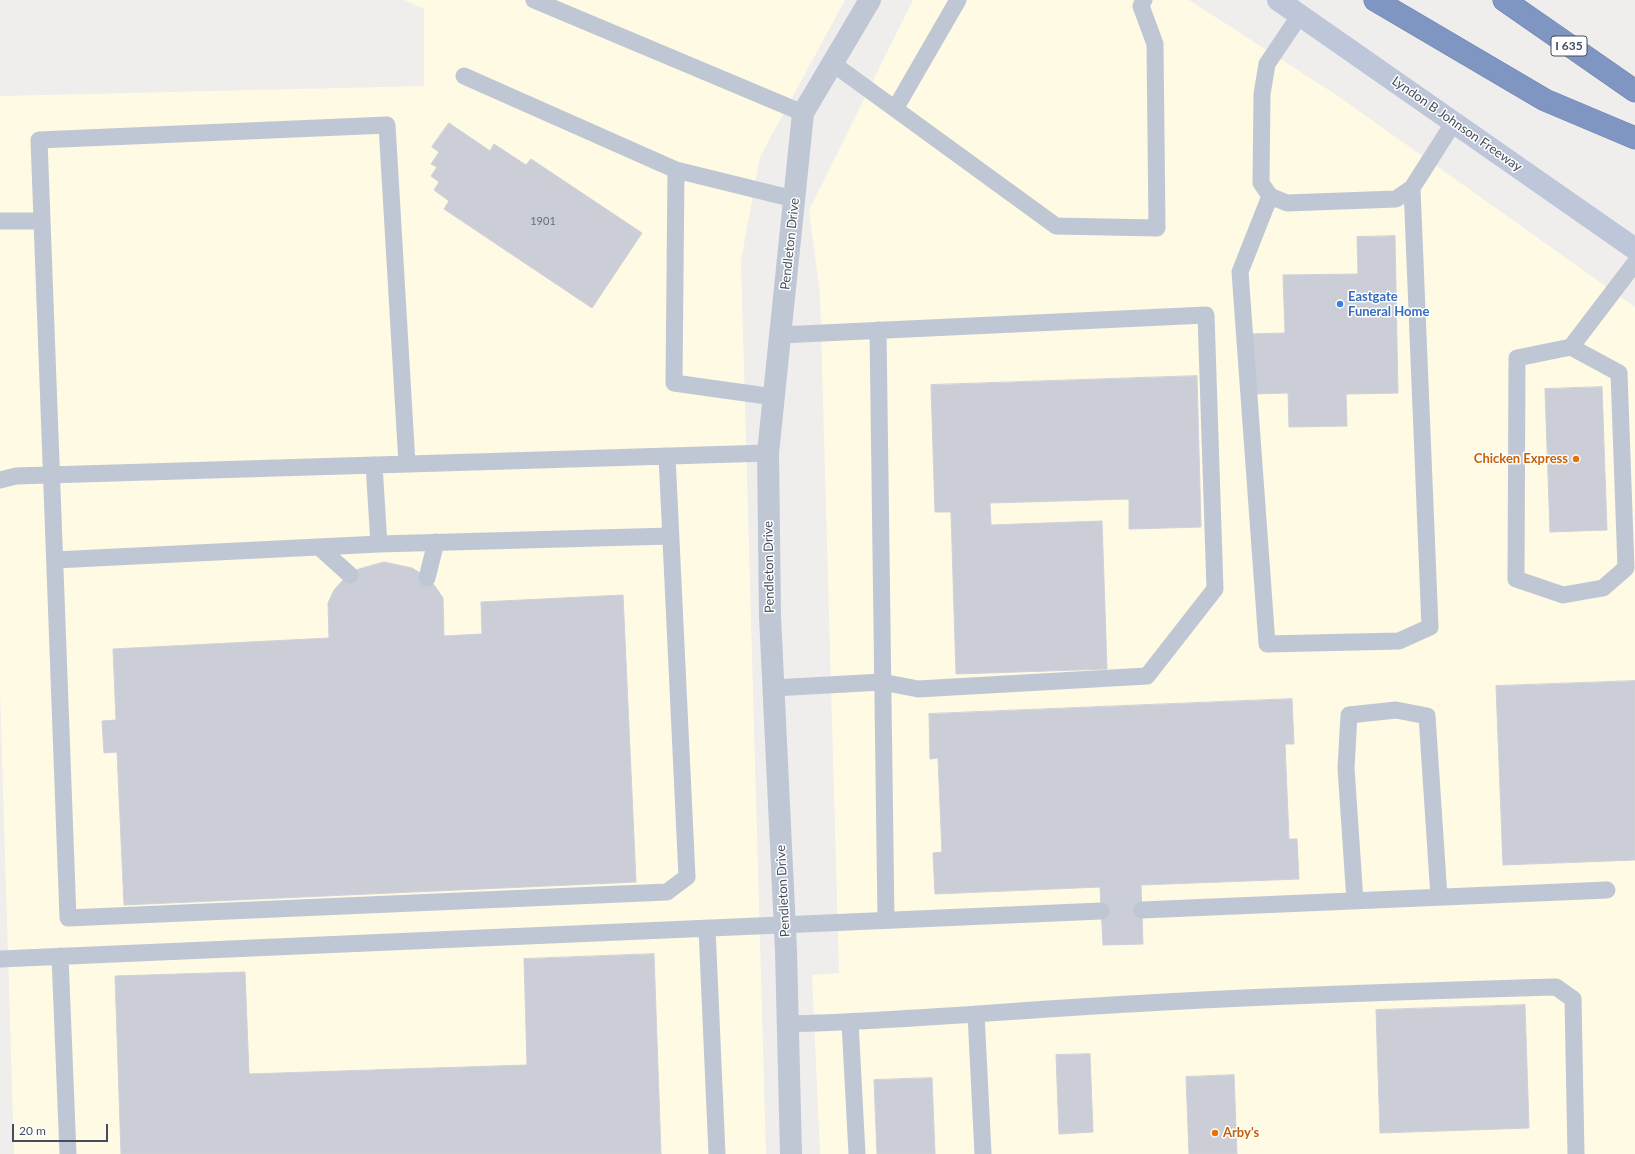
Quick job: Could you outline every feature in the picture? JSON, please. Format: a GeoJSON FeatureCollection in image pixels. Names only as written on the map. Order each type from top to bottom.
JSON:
{"type":"FeatureCollection","features":[{"type":"Feature","properties":{"kind":"highway"},"geometry":{"type":"LineString","coordinates":[[1375,0],[1544,100],[1635,138]]}},
{"type":"Feature","properties":{"kind":"highway","name":"I 635"},"geometry":{"type":"LineString","coordinates":[[1504,0],[1635,91]]}},
{"type":"Feature","properties":{"kind":"main road","name":"Lyndon B Johnson Freeway"},"geometry":{"type":"LineString","coordinates":[[1278,0],[1635,249]]}},
{"type":"Feature","properties":{"kind":"street","name":"Pendleton Drive"},"geometry":{"type":"LineString","coordinates":[[791,1154],[788,1024],[770,616],[768,453],[803,113],[870,0]]}},
{"type":"Feature","properties":{"kind":"lane"},"geometry":{"type":"LineString","coordinates":[[534,0],[563,5],[803,113]]}},
{"type":"Feature","properties":{"kind":"lane"},"geometry":{"type":"LineString","coordinates":[[895,110],[958,0]]}},
{"type":"Feature","properties":{"kind":"lane"},"geometry":{"type":"LineString","coordinates":[[832,64],[1056,226],[1157,228],[1154,44],[1138,2]]}},
{"type":"Feature","properties":{"kind":"lane"},"geometry":{"type":"LineString","coordinates":[[1300,15],[1267,64],[1262,94],[1261,183],[1270,196],[1287,204],[1396,199],[1412,188],[1454,122]]}},
{"type":"Feature","properties":{"kind":"lane"},"geometry":{"type":"LineString","coordinates":[[464,76],[676,170],[794,200]]}},
{"type":"Feature","properties":{"kind":"lane"},"geometry":{"type":"LineString","coordinates":[[406,464],[387,125],[39,140],[68,918],[667,892],[687,877],[667,456]]}},
{"type":"Feature","properties":{"kind":"lane"},"geometry":{"type":"LineString","coordinates":[[676,170],[674,383],[774,397]]}},
{"type":"Feature","properties":{"kind":"lane"},"geometry":{"type":"LineString","coordinates":[[1270,196],[1240,272],[1267,644],[1330,644],[1399,641],[1430,627],[1412,188]]}},
{"type":"Feature","properties":{"kind":"lane"},"geometry":{"type":"LineString","coordinates":[[0,221],[42,221]]}},
{"type":"Feature","properties":{"kind":"lane"},"geometry":{"type":"LineString","coordinates":[[1571,347],[1619,373],[1626,568],[1603,588],[1563,595],[1516,579],[1517,358],[1571,347],[1635,263]]}},
{"type":"Feature","properties":{"kind":"lane"},"geometry":{"type":"LineString","coordinates":[[773,688],[882,682],[918,689],[1147,676],[1215,589],[1206,315],[780,335]]}},
{"type":"Feature","properties":{"kind":"lane"},"geometry":{"type":"LineString","coordinates":[[878,330],[886,920]]}},
{"type":"Feature","properties":{"kind":"lane"},"geometry":{"type":"LineString","coordinates":[[0,480],[16,476],[768,453]]}},
{"type":"Feature","properties":{"kind":"lane"},"geometry":{"type":"LineString","coordinates":[[374,465],[379,544]]}},
{"type":"Feature","properties":{"kind":"lane"},"geometry":{"type":"LineString","coordinates":[[54,560],[379,544],[670,536]]}},
{"type":"Feature","properties":{"kind":"lane"},"geometry":{"type":"LineString","coordinates":[[427,578],[436,542]]}},
{"type":"Feature","properties":{"kind":"lane"},"geometry":{"type":"LineString","coordinates":[[320,547],[350,575]]}},
{"type":"Feature","properties":{"kind":"lane"},"geometry":{"type":"LineString","coordinates":[[1354,901],[1346,768],[1349,715],[1396,710],[1427,716],[1438,897]]}},
{"type":"Feature","properties":{"kind":"lane"},"geometry":{"type":"LineString","coordinates":[[1142,910],[1608,890]]}},
{"type":"Feature","properties":{"kind":"lane"},"geometry":{"type":"LineString","coordinates":[[0,959],[1101,911]]}},
{"type":"Feature","properties":{"kind":"lane"},"geometry":{"type":"LineString","coordinates":[[707,928],[717,1154]]}},
{"type":"Feature","properties":{"kind":"lane"},"geometry":{"type":"LineString","coordinates":[[60,956],[68,1154]]}},
{"type":"Feature","properties":{"kind":"lane"},"geometry":{"type":"LineString","coordinates":[[788,1024],[850,1022],[1353,992],[1556,987],[1573,999],[1576,1154]]}},
{"type":"Feature","properties":{"kind":"lane"},"geometry":{"type":"LineString","coordinates":[[976,1014],[983,1154]]}},
{"type":"Feature","properties":{"kind":"lane"},"geometry":{"type":"LineString","coordinates":[[850,1022],[857,1154]]}},
{"type":"Feature","properties":{"kind":"shaded area"},"geometry":{"type":"Polygon","coordinates":[[[404,0],[845,0],[760,157],[741,261],[766,1154],[14,1154],[0,691],[0,96],[424,86],[424,9],[404,0]]]}},
{"type":"Feature","properties":{"kind":"shaded area"},"geometry":{"type":"Polygon","coordinates":[[[913,0],[1189,0],[1338,96],[1635,307],[1635,1154],[820,1154],[812,975],[839,973],[820,295],[809,210],[913,0]]]}},
{"type":"Feature","properties":{"kind":"building"},"geometry":{"type":"Polygon","coordinates":[[[449,123],[490,151],[494,144],[526,165],[531,159],[642,233],[592,308],[444,209],[449,201],[434,190],[439,182],[431,176],[437,167],[431,164],[439,152],[432,147],[449,123]]]}},
{"type":"Feature","properties":{"kind":"building","name":"Eastgate Funeral Home"},"geometry":{"type":"Polygon","coordinates":[[[1395,236],[1398,393],[1346,394],[1347,426],[1289,427],[1288,393],[1254,394],[1252,334],[1285,333],[1283,275],[1358,274],[1357,237],[1395,236]]]}},
{"type":"Feature","properties":{"kind":"building"},"geometry":{"type":"Polygon","coordinates":[[[1197,376],[1201,527],[1129,529],[1129,499],[990,503],[991,525],[1102,521],[1107,669],[956,674],[951,512],[935,512],[931,385],[1197,376]]]}},
{"type":"Feature","properties":{"kind":"building","name":"Chicken Express"},"geometry":{"type":"Polygon","coordinates":[[[1602,387],[1607,530],[1550,532],[1545,389],[1602,387]]]}},
{"type":"Feature","properties":{"kind":"building"},"geometry":{"type":"Polygon","coordinates":[[[384,562],[412,568],[425,576],[435,586],[443,598],[444,636],[482,634],[481,602],[623,595],[636,882],[124,905],[117,752],[104,753],[102,721],[116,720],[113,649],[329,638],[328,603],[334,590],[344,579],[356,570],[384,562]]]}},
{"type":"Feature","properties":{"kind":"building"},"geometry":{"type":"Polygon","coordinates":[[[1635,681],[1635,860],[1503,865],[1496,686],[1635,681]]]}},
{"type":"Feature","properties":{"kind":"building"},"geometry":{"type":"Polygon","coordinates":[[[1292,699],[1294,744],[1285,744],[1289,839],[1297,839],[1299,879],[1141,885],[1143,944],[1103,945],[1100,887],[935,894],[933,853],[942,852],[938,758],[930,759],[929,714],[1292,699]]]}},
{"type":"Feature","properties":{"kind":"building"},"geometry":{"type":"Polygon","coordinates":[[[654,954],[661,1154],[121,1154],[115,976],[245,972],[249,1074],[527,1065],[524,959],[654,954]]]}},
{"type":"Feature","properties":{"kind":"building"},"geometry":{"type":"Polygon","coordinates":[[[1525,1005],[1529,1128],[1380,1133],[1376,1010],[1525,1005]]]}},
{"type":"Feature","properties":{"kind":"building"},"geometry":{"type":"Polygon","coordinates":[[[1090,1054],[1093,1132],[1059,1134],[1056,1055],[1090,1054]]]}},
{"type":"Feature","properties":{"kind":"building"},"geometry":{"type":"Polygon","coordinates":[[[1234,1075],[1237,1154],[1189,1154],[1186,1077],[1234,1075]]]}},
{"type":"Feature","properties":{"kind":"building"},"geometry":{"type":"Polygon","coordinates":[[[932,1078],[935,1154],[877,1154],[874,1080],[932,1078]]]}},
{"type":"Feature","properties":{"kind":"place","name":"Eastgate Funeral Home"},"geometry":{"type":"Point","coordinates":[1340,304]}},
{"type":"Feature","properties":{"kind":"place","name":"Chicken Express"},"geometry":{"type":"Point","coordinates":[1576,459]}},
{"type":"Feature","properties":{"kind":"place","name":"Arby's"},"geometry":{"type":"Point","coordinates":[1215,1133]}}]}
